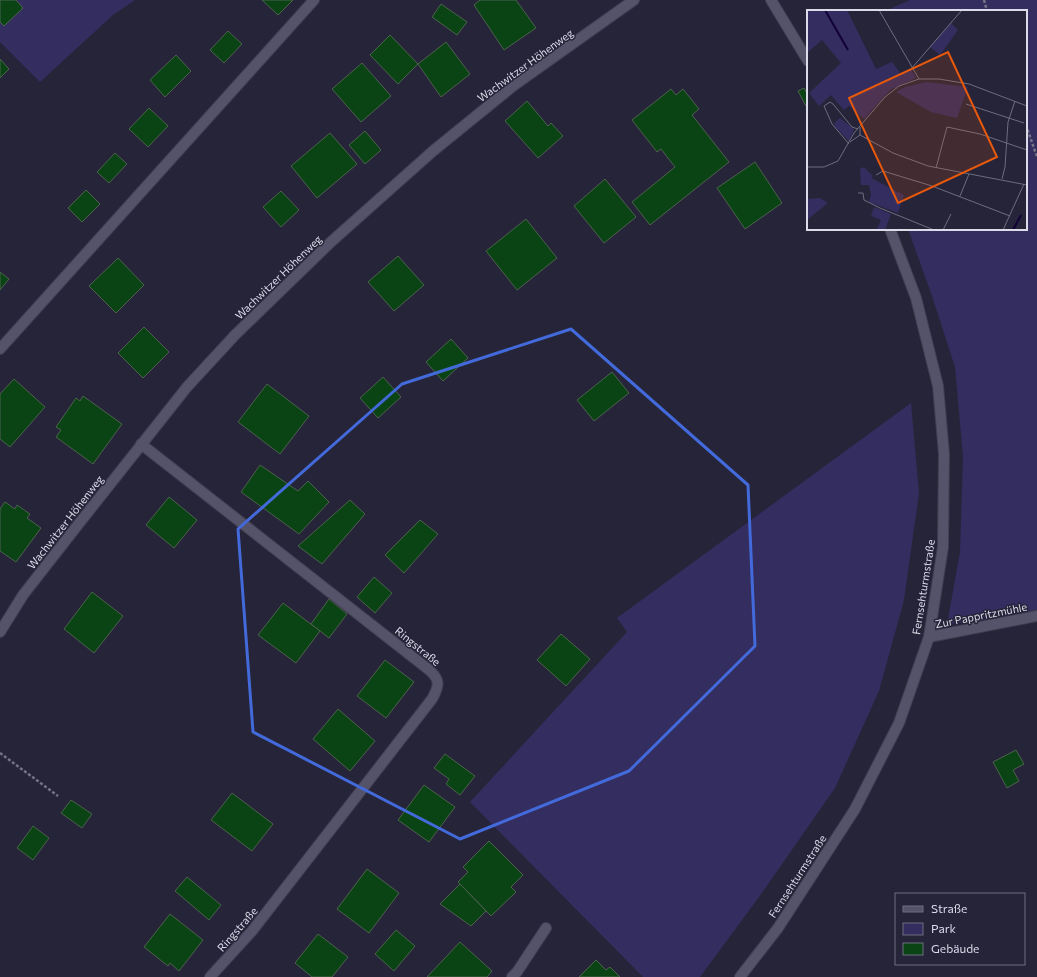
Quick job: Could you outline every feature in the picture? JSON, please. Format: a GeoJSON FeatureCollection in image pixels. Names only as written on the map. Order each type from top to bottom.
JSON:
{"type":"FeatureCollection","features":[{"type":"Feature","properties":{"kind":"street"},"geometry":{"type":"LineString","coordinates":[[0,349],[314,0]]}},
{"type":"Feature","properties":{"kind":"street","name":"Wachwitzer Höhenweg"},"geometry":{"type":"LineString","coordinates":[[0,632],[23,596],[141,444],[187,387],[235,335],[338,236],[433,151],[513,86],[634,0]]}},
{"type":"Feature","properties":{"kind":"street"},"geometry":{"type":"LineString","coordinates":[[771,0],[807,59]]}},
{"type":"Feature","properties":{"kind":"street","name":"Fernsehturmstraße"},"geometry":{"type":"LineString","coordinates":[[740,977],[778,928],[855,809],[899,723],[929,636],[943,547],[944,454],[938,386],[916,298],[890,230]]}},
{"type":"Feature","properties":{"kind":"street","name":"Ringstraße"},"geometry":{"type":"LineString","coordinates":[[141,444],[435,674],[438,682],[437,690],[432,699],[364,787],[252,931],[210,977]]}},
{"type":"Feature","properties":{"kind":"street","name":"Zur Pappritzmühle"},"geometry":{"type":"LineString","coordinates":[[929,636],[1037,616]]}},
{"type":"Feature","properties":{"kind":"street"},"geometry":{"type":"LineString","coordinates":[[512,977],[517,972],[546,928]]}},
{"type":"Feature","properties":{"kind":"path"},"geometry":{"type":"LineString","coordinates":[[984,0],[987,10]]}},
{"type":"Feature","properties":{"kind":"path"},"geometry":{"type":"LineString","coordinates":[[1027,128],[1037,157]]}},
{"type":"Feature","properties":{"kind":"path"},"geometry":{"type":"LineString","coordinates":[[0,753],[58,796]]}},
{"type":"Feature","properties":{"kind":"highlighted area"},"geometry":{"type":"Polygon","coordinates":[[[571,329],[748,485],[755,646],[629,771],[460,839],[253,732],[238,529],[402,384],[571,329]]]}},
{"type":"Feature","properties":{"kind":"green space"},"geometry":{"type":"Polygon","coordinates":[[[0,0],[135,0],[113,15],[40,82],[0,42],[0,0]]]}},
{"type":"Feature","properties":{"kind":"green space"},"geometry":{"type":"Polygon","coordinates":[[[910,0],[1037,0],[1037,616],[947,624],[960,552],[963,457],[955,367],[908,230],[1027,230],[1027,10],[887,10],[910,0]]]}},
{"type":"Feature","properties":{"kind":"green space"},"geometry":{"type":"Polygon","coordinates":[[[911,403],[919,493],[904,600],[879,691],[835,788],[759,897],[700,977],[643,977],[470,802],[627,632],[617,618],[911,403]]]}},
{"type":"Feature","properties":{"kind":"building"},"geometry":{"type":"Polygon","coordinates":[[[0,0],[16,0],[23,8],[4,26],[0,22],[0,0]]]}},
{"type":"Feature","properties":{"kind":"building"},"geometry":{"type":"Polygon","coordinates":[[[262,0],[293,0],[278,15],[262,0]]]}},
{"type":"Feature","properties":{"kind":"building"},"geometry":{"type":"Polygon","coordinates":[[[480,0],[516,0],[536,28],[504,50],[474,5],[480,0]]]}},
{"type":"Feature","properties":{"kind":"building"},"geometry":{"type":"Polygon","coordinates":[[[441,4],[467,22],[457,35],[432,17],[441,4]]]}},
{"type":"Feature","properties":{"kind":"building"},"geometry":{"type":"Polygon","coordinates":[[[228,31],[242,44],[224,63],[210,50],[228,31]]]}},
{"type":"Feature","properties":{"kind":"building"},"geometry":{"type":"Polygon","coordinates":[[[390,35],[418,64],[398,84],[370,55],[390,35]]]}},
{"type":"Feature","properties":{"kind":"building"},"geometry":{"type":"Polygon","coordinates":[[[446,42],[470,74],[441,97],[418,64],[446,42]]]}},
{"type":"Feature","properties":{"kind":"building"},"geometry":{"type":"Polygon","coordinates":[[[176,55],[191,71],[165,97],[150,80],[176,55]]]}},
{"type":"Feature","properties":{"kind":"building"},"geometry":{"type":"Polygon","coordinates":[[[0,59],[9,69],[0,78],[0,59]]]}},
{"type":"Feature","properties":{"kind":"building"},"geometry":{"type":"Polygon","coordinates":[[[362,63],[391,96],[361,122],[332,89],[362,63]]]}},
{"type":"Feature","properties":{"kind":"building"},"geometry":{"type":"Polygon","coordinates":[[[804,88],[807,93],[807,106],[806,106],[798,91],[804,88]]]}},
{"type":"Feature","properties":{"kind":"building"},"geometry":{"type":"Polygon","coordinates":[[[671,89],[676,95],[683,89],[699,109],[692,115],[729,162],[650,225],[632,202],[675,167],[661,149],[657,152],[632,120],[671,89]]]}},
{"type":"Feature","properties":{"kind":"building"},"geometry":{"type":"Polygon","coordinates":[[[527,101],[548,126],[551,123],[563,136],[538,158],[505,121],[527,101]]]}},
{"type":"Feature","properties":{"kind":"building"},"geometry":{"type":"Polygon","coordinates":[[[149,108],[168,126],[148,147],[129,129],[149,108]]]}},
{"type":"Feature","properties":{"kind":"building"},"geometry":{"type":"Polygon","coordinates":[[[365,131],[381,150],[365,164],[349,145],[365,131]]]}},
{"type":"Feature","properties":{"kind":"building"},"geometry":{"type":"Polygon","coordinates":[[[330,133],[357,164],[317,198],[291,166],[330,133]]]}},
{"type":"Feature","properties":{"kind":"building"},"geometry":{"type":"Polygon","coordinates":[[[115,153],[127,164],[109,183],[97,172],[115,153]]]}},
{"type":"Feature","properties":{"kind":"building"},"geometry":{"type":"Polygon","coordinates":[[[755,162],[782,203],[745,229],[717,188],[755,162]]]}},
{"type":"Feature","properties":{"kind":"building"},"geometry":{"type":"Polygon","coordinates":[[[605,179],[636,217],[604,243],[574,206],[605,179]]]}},
{"type":"Feature","properties":{"kind":"building"},"geometry":{"type":"Polygon","coordinates":[[[86,190],[100,204],[82,222],[68,208],[86,190]]]}},
{"type":"Feature","properties":{"kind":"building"},"geometry":{"type":"Polygon","coordinates":[[[281,191],[299,210],[281,227],[263,207],[281,191]]]}},
{"type":"Feature","properties":{"kind":"building"},"geometry":{"type":"Polygon","coordinates":[[[526,219],[557,258],[517,290],[486,251],[526,219]]]}},
{"type":"Feature","properties":{"kind":"building"},"geometry":{"type":"Polygon","coordinates":[[[398,256],[424,285],[394,311],[368,282],[398,256]]]}},
{"type":"Feature","properties":{"kind":"building"},"geometry":{"type":"Polygon","coordinates":[[[118,258],[144,285],[116,313],[89,286],[118,258]]]}},
{"type":"Feature","properties":{"kind":"building"},"geometry":{"type":"Polygon","coordinates":[[[0,272],[9,279],[0,290],[0,272]]]}},
{"type":"Feature","properties":{"kind":"building"},"geometry":{"type":"Polygon","coordinates":[[[144,327],[169,352],[143,378],[118,353],[144,327]]]}},
{"type":"Feature","properties":{"kind":"building"},"geometry":{"type":"Polygon","coordinates":[[[451,339],[468,358],[443,381],[426,362],[451,339]]]}},
{"type":"Feature","properties":{"kind":"building"},"geometry":{"type":"Polygon","coordinates":[[[612,372],[629,393],[594,421],[577,400],[612,372]]]}},
{"type":"Feature","properties":{"kind":"building"},"geometry":{"type":"Polygon","coordinates":[[[383,377],[401,397],[378,418],[360,398],[383,377]]]}},
{"type":"Feature","properties":{"kind":"building"},"geometry":{"type":"Polygon","coordinates":[[[14,379],[45,407],[10,447],[0,439],[0,394],[14,379]]]}},
{"type":"Feature","properties":{"kind":"building"},"geometry":{"type":"Polygon","coordinates":[[[267,384],[309,416],[280,454],[238,422],[267,384]]]}},
{"type":"Feature","properties":{"kind":"building"},"geometry":{"type":"Polygon","coordinates":[[[83,396],[122,424],[93,464],[56,437],[61,430],[56,427],[76,398],[80,401],[83,396]]]}},
{"type":"Feature","properties":{"kind":"building"},"geometry":{"type":"Polygon","coordinates":[[[260,465],[298,491],[308,481],[329,502],[299,534],[241,492],[260,465]]]}},
{"type":"Feature","properties":{"kind":"building"},"geometry":{"type":"Polygon","coordinates":[[[169,497],[197,520],[174,548],[146,525],[169,497]]]}},
{"type":"Feature","properties":{"kind":"building"},"geometry":{"type":"Polygon","coordinates":[[[350,500],[365,514],[322,564],[298,546],[350,500]]]}},
{"type":"Feature","properties":{"kind":"building"},"geometry":{"type":"Polygon","coordinates":[[[5,502],[15,509],[17,505],[30,514],[27,518],[41,528],[16,562],[0,551],[0,509],[5,502]]]}},
{"type":"Feature","properties":{"kind":"building"},"geometry":{"type":"Polygon","coordinates":[[[420,520],[438,534],[404,573],[385,555],[420,520]]]}},
{"type":"Feature","properties":{"kind":"building"},"geometry":{"type":"Polygon","coordinates":[[[374,577],[392,593],[375,613],[357,597],[374,577]]]}},
{"type":"Feature","properties":{"kind":"building"},"geometry":{"type":"Polygon","coordinates":[[[92,592],[123,616],[94,653],[64,629],[92,592]]]}},
{"type":"Feature","properties":{"kind":"building"},"geometry":{"type":"Polygon","coordinates":[[[329,599],[347,614],[329,638],[311,624],[329,599]]]}},
{"type":"Feature","properties":{"kind":"building"},"geometry":{"type":"Polygon","coordinates":[[[283,603],[320,631],[296,663],[258,635],[283,603]]]}},
{"type":"Feature","properties":{"kind":"building"},"geometry":{"type":"Polygon","coordinates":[[[561,634],[590,659],[566,686],[537,660],[561,634]]]}},
{"type":"Feature","properties":{"kind":"building"},"geometry":{"type":"Polygon","coordinates":[[[385,660],[414,682],[386,718],[357,696],[385,660]]]}},
{"type":"Feature","properties":{"kind":"building"},"geometry":{"type":"Polygon","coordinates":[[[338,709],[375,741],[350,771],[313,739],[338,709]]]}},
{"type":"Feature","properties":{"kind":"building"},"geometry":{"type":"Polygon","coordinates":[[[1016,750],[1024,764],[1013,770],[1019,781],[1007,788],[993,762],[1016,750]]]}},
{"type":"Feature","properties":{"kind":"building"},"geometry":{"type":"Polygon","coordinates":[[[445,754],[475,776],[460,795],[446,784],[449,779],[434,768],[445,754]]]}},
{"type":"Feature","properties":{"kind":"building"},"geometry":{"type":"Polygon","coordinates":[[[424,785],[455,807],[429,842],[398,820],[424,785]]]}},
{"type":"Feature","properties":{"kind":"building"},"geometry":{"type":"Polygon","coordinates":[[[232,793],[273,824],[252,851],[211,820],[232,793]]]}},
{"type":"Feature","properties":{"kind":"building"},"geometry":{"type":"Polygon","coordinates":[[[71,800],[92,814],[82,828],[61,813],[71,800]]]}},
{"type":"Feature","properties":{"kind":"building"},"geometry":{"type":"Polygon","coordinates":[[[33,826],[49,838],[33,860],[17,848],[33,826]]]}},
{"type":"Feature","properties":{"kind":"building"},"geometry":{"type":"Polygon","coordinates":[[[489,841],[523,875],[511,887],[516,892],[491,916],[458,882],[468,872],[463,867],[489,841]]]}},
{"type":"Feature","properties":{"kind":"building"},"geometry":{"type":"Polygon","coordinates":[[[367,869],[399,893],[369,933],[337,909],[367,869]]]}},
{"type":"Feature","properties":{"kind":"building"},"geometry":{"type":"Polygon","coordinates":[[[187,877],[221,905],[209,920],[175,891],[187,877]]]}},
{"type":"Feature","properties":{"kind":"building"},"geometry":{"type":"Polygon","coordinates":[[[460,884],[486,911],[471,926],[440,904],[460,884]]]}},
{"type":"Feature","properties":{"kind":"building"},"geometry":{"type":"Polygon","coordinates":[[[170,914],[203,940],[179,971],[170,963],[168,966],[144,947],[170,914]]]}},
{"type":"Feature","properties":{"kind":"building"},"geometry":{"type":"Polygon","coordinates":[[[396,930],[415,946],[394,971],[375,954],[396,930]]]}},
{"type":"Feature","properties":{"kind":"building"},"geometry":{"type":"Polygon","coordinates":[[[318,934],[348,957],[332,977],[312,977],[295,963],[318,934]]]}},
{"type":"Feature","properties":{"kind":"building"},"geometry":{"type":"Polygon","coordinates":[[[460,942],[492,971],[487,977],[427,977],[460,942]]]}},
{"type":"Feature","properties":{"kind":"building"},"geometry":{"type":"Polygon","coordinates":[[[596,960],[606,970],[610,967],[620,977],[579,977],[596,960]]]}}]}
